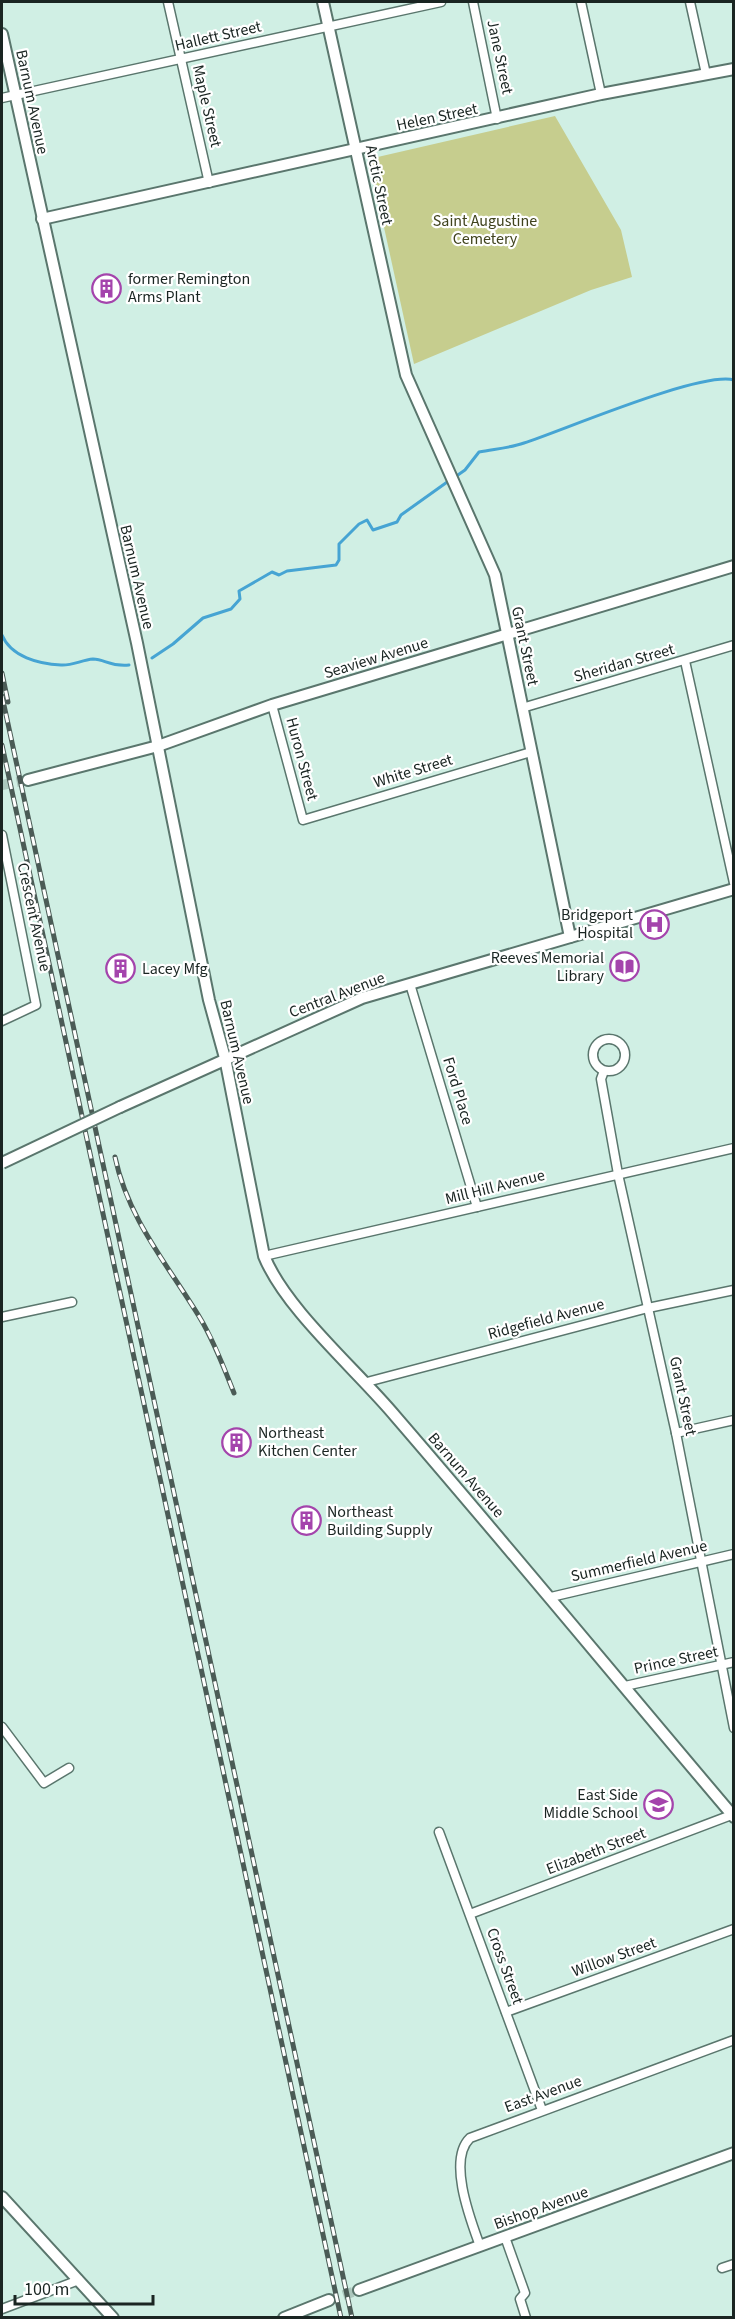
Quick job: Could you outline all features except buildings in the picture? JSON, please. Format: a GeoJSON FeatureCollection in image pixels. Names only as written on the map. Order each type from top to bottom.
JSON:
{"type":"FeatureCollection","features":[{"type":"Feature","properties":{"kind":"main road","name":"Arctic Street"},"geometry":{"type":"LineString","coordinates":[[323,2],[406,375]]}},
{"type":"Feature","properties":{"kind":"main road","name":"Barnum Avenue"},"geometry":{"type":"LineString","coordinates":[[2,34],[158,746],[209,1000],[225,1058],[264,1256],[283,1291],[367,1382],[551,1597],[733,1816]]}},
{"type":"Feature","properties":{"kind":"main road","name":"Helen Street"},"geometry":{"type":"LineString","coordinates":[[42,219],[601,94],[734,69]]}},
{"type":"Feature","properties":{"kind":"main road","name":"Grant Street"},"geometry":{"type":"LineString","coordinates":[[406,375],[458,486],[495,575],[570,937]]}},
{"type":"Feature","properties":{"kind":"main road","name":"Seaview Avenue"},"geometry":{"type":"LineString","coordinates":[[28,780],[158,746],[272,705],[734,566]]}},
{"type":"Feature","properties":{"kind":"main road","name":"Central Avenue"},"geometry":{"type":"LineString","coordinates":[[2,1163],[225,1058],[362,998],[734,889]]}},
{"type":"Feature","properties":{"kind":"main road","name":"Bishop Avenue"},"geometry":{"type":"LineString","coordinates":[[358,2290],[734,2153]]}},
{"type":"Feature","properties":{"kind":"main road"},"geometry":{"type":"LineString","coordinates":[[2,2197],[113,2318]]}},
{"type":"Feature","properties":{"kind":"main road"},"geometry":{"type":"LineString","coordinates":[[284,2318],[329,2300]]}},
{"type":"Feature","properties":{"kind":"street","name":"Maple Street"},"geometry":{"type":"LineString","coordinates":[[168,2],[209,183]]}},
{"type":"Feature","properties":{"kind":"street","name":"Hallett Street"},"geometry":{"type":"LineString","coordinates":[[2,98],[441,2]]}},
{"type":"Feature","properties":{"kind":"street","name":"Jane Street"},"geometry":{"type":"LineString","coordinates":[[473,2],[497,119]]}},
{"type":"Feature","properties":{"kind":"street"},"geometry":{"type":"LineString","coordinates":[[581,2],[601,94]]}},
{"type":"Feature","properties":{"kind":"street"},"geometry":{"type":"LineString","coordinates":[[690,2],[705,74]]}},
{"type":"Feature","properties":{"kind":"street","name":"Sheridan Street"},"geometry":{"type":"LineString","coordinates":[[522,708],[734,645]]}},
{"type":"Feature","properties":{"kind":"street"},"geometry":{"type":"LineString","coordinates":[[685,661],[734,883]]}},
{"type":"Feature","properties":{"kind":"street","name":"Huron Street"},"geometry":{"type":"LineString","coordinates":[[272,705],[303,820]]}},
{"type":"Feature","properties":{"kind":"street","name":"White Street"},"geometry":{"type":"LineString","coordinates":[[303,820],[531,752]]}},
{"type":"Feature","properties":{"kind":"street","name":"Crescent Avenue"},"geometry":{"type":"LineString","coordinates":[[2,835],[36,1005],[2,1021]]}},
{"type":"Feature","properties":{"kind":"street","name":"Ford Place"},"geometry":{"type":"LineString","coordinates":[[410,984],[477,1207]]}},
{"type":"Feature","properties":{"kind":"street","name":"Grant Street"},"geometry":{"type":"LineString","coordinates":[[605,1039],[615,1039],[624,1047],[626,1058],[620,1068],[604,1071],[593,1060],[594,1049],[605,1039]]}},
{"type":"Feature","properties":{"kind":"street","name":"Grant Street"},"geometry":{"type":"LineString","coordinates":[[604,1071],[601,1079],[618,1174],[676,1433],[699,1562],[734,1728]]}},
{"type":"Feature","properties":{"kind":"street","name":"Mill Hill Avenue"},"geometry":{"type":"LineString","coordinates":[[264,1256],[734,1148]]}},
{"type":"Feature","properties":{"kind":"street","name":"Ridgefield Avenue"},"geometry":{"type":"LineString","coordinates":[[367,1382],[648,1308],[734,1290]]}},
{"type":"Feature","properties":{"kind":"street"},"geometry":{"type":"LineString","coordinates":[[2,1317],[72,1302]]}},
{"type":"Feature","properties":{"kind":"street"},"geometry":{"type":"LineString","coordinates":[[676,1433],[734,1420]]}},
{"type":"Feature","properties":{"kind":"street","name":"Summerfield Avenue"},"geometry":{"type":"LineString","coordinates":[[551,1597],[734,1554]]}},
{"type":"Feature","properties":{"kind":"street","name":"Prince Street"},"geometry":{"type":"LineString","coordinates":[[625,1686],[734,1662]]}},
{"type":"Feature","properties":{"kind":"street"},"geometry":{"type":"LineString","coordinates":[[2,1727],[44,1783],[69,1768]]}},
{"type":"Feature","properties":{"kind":"street","name":"Elizabeth Street"},"geometry":{"type":"LineString","coordinates":[[470,1914],[733,1816]]}},
{"type":"Feature","properties":{"kind":"street","name":"Cross Street"},"geometry":{"type":"LineString","coordinates":[[439,1832],[542,2110]]}},
{"type":"Feature","properties":{"kind":"street","name":"Willow Street"},"geometry":{"type":"LineString","coordinates":[[506,2012],[734,1929]]}},
{"type":"Feature","properties":{"kind":"street","name":"East Avenue"},"geometry":{"type":"LineString","coordinates":[[480,2246],[462,2196],[461,2173],[465,2142],[476,2134],[734,2040]]}},
{"type":"Feature","properties":{"kind":"street"},"geometry":{"type":"LineString","coordinates":[[505,2237],[525,2293],[520,2299],[526,2318]]}},
{"type":"Feature","properties":{"kind":"street"},"geometry":{"type":"LineString","coordinates":[[722,2268],[734,2264]]}},
{"type":"Feature","properties":{"kind":"street"},"geometry":{"type":"LineString","coordinates":[[2,2309],[80,2280]]}},
{"type":"Feature","properties":{"kind":"green space","name":"Saint Augustine Cemetery"},"geometry":{"type":"Polygon","coordinates":[[[555,116],[621,230],[632,277],[591,290],[414,364],[369,159],[555,116]]]}},
{"type":"Feature","properties":{"kind":"waterway"},"geometry":{"type":"LineString","coordinates":[[455,477],[465,470],[479,452],[519,445],[632,403],[693,384],[734,380]]}},
{"type":"Feature","properties":{"kind":"waterway"},"geometry":{"type":"LineString","coordinates":[[152,658],[173,644],[203,618],[231,609],[240,599],[239,591],[272,572],[279,575],[287,571],[336,565],[339,560],[339,544],[359,524],[367,520],[373,530],[397,522],[401,515],[450,480]]}},
{"type":"Feature","properties":{"kind":"waterway"},"geometry":{"type":"LineString","coordinates":[[2,635],[12,649],[35,661],[65,665],[93,659],[117,665],[129,665]]}},
{"type":"Feature","properties":{"kind":"tunnel"},"geometry":{"type":"LineString","coordinates":[[2,785],[28,780]]}},
{"type":"Feature","properties":{"kind":"tunnel"},"geometry":{"type":"LineString","coordinates":[[329,2300],[359,2290]]}},
{"type":"Feature","properties":{"kind":"railway"},"geometry":{"type":"LineString","coordinates":[[2,673],[8,702]]}},
{"type":"Feature","properties":{"kind":"railway"},"geometry":{"type":"LineString","coordinates":[[2,696],[352,2318]]}},
{"type":"Feature","properties":{"kind":"railway"},"geometry":{"type":"LineString","coordinates":[[2,745],[341,2318]]}},
{"type":"Feature","properties":{"kind":"railway"},"geometry":{"type":"LineString","coordinates":[[115,1157],[121,1180],[139,1221],[205,1327],[234,1393]]}},
{"type":"Feature","properties":{"kind":"place","name":"former Remington Arms Plant"},"geometry":{"type":"Point","coordinates":[107,288]}},
{"type":"Feature","properties":{"kind":"place","name":"Bridgeport Hospital"},"geometry":{"type":"Point","coordinates":[654,924]}},
{"type":"Feature","properties":{"kind":"place","name":"Reeves Memorial Library"},"geometry":{"type":"Point","coordinates":[625,967]}},
{"type":"Feature","properties":{"kind":"place","name":"Lacey Mfg"},"geometry":{"type":"Point","coordinates":[121,969]}},
{"type":"Feature","properties":{"kind":"place","name":"Northeast Kitchen Center"},"geometry":{"type":"Point","coordinates":[237,1442]}},
{"type":"Feature","properties":{"kind":"place","name":"Northeast Building Supply"},"geometry":{"type":"Point","coordinates":[306,1521]}},
{"type":"Feature","properties":{"kind":"place","name":"East Side Middle School"},"geometry":{"type":"Point","coordinates":[659,1804]}}]}
